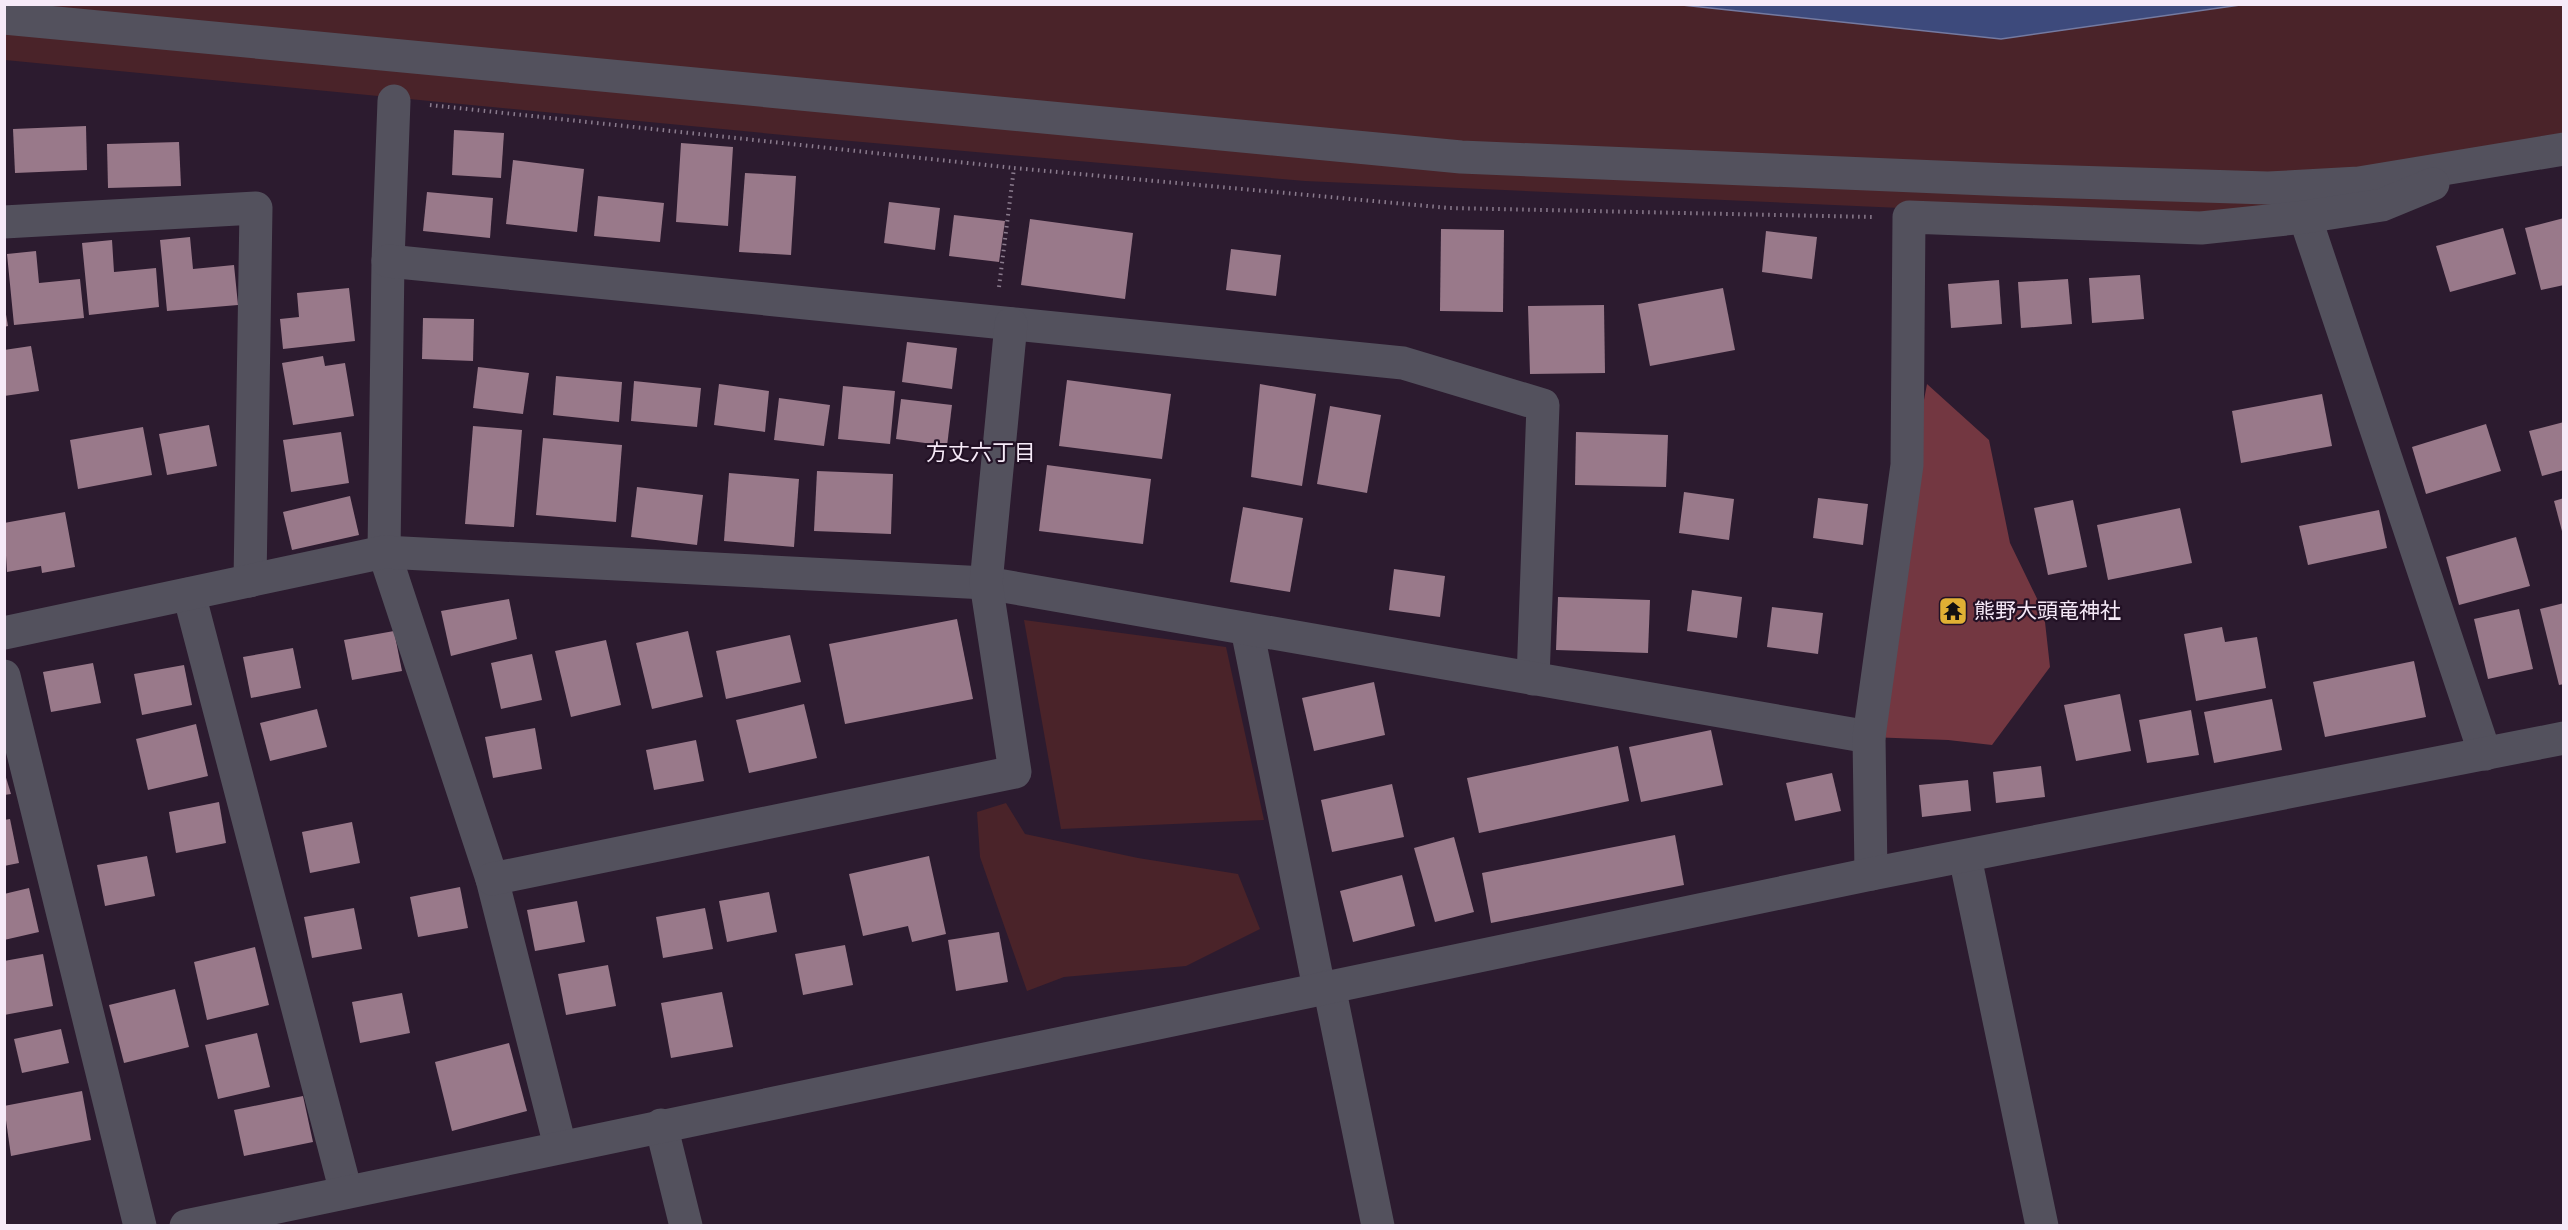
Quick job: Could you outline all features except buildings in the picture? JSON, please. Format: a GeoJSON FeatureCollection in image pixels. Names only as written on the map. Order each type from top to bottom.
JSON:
{"type":"FeatureCollection","features":[{"type":"Feature","properties":{"kind":"street"},"geometry":{"type":"LineString","coordinates":[[4,18],[1461,157],[2010,180],[2268,188],[2359,183],[2564,149]]}},
{"type":"Feature","properties":{"kind":"street"},"geometry":{"type":"LineString","coordinates":[[394,101],[388,261],[384,552],[492,879],[560,1146]]}},
{"type":"Feature","properties":{"kind":"street"},"geometry":{"type":"LineString","coordinates":[[1871,874],[1869,737],[1907,465],[1909,218],[2201,228],[2305,217],[2382,205],[2482,163]]}},
{"type":"Feature","properties":{"kind":"street"},"geometry":{"type":"LineString","coordinates":[[4,222],[256,208],[250,581]]}},
{"type":"Feature","properties":{"kind":"street"},"geometry":{"type":"LineString","coordinates":[[2305,217],[2485,754]]}},
{"type":"Feature","properties":{"kind":"street"},"geometry":{"type":"LineString","coordinates":[[388,261],[1403,363],[1543,405],[1533,679]]}},
{"type":"Feature","properties":{"kind":"street"},"geometry":{"type":"LineString","coordinates":[[492,879],[1015,772],[986,583],[1003,323]]}},
{"type":"Feature","properties":{"kind":"street"},"geometry":{"type":"LineString","coordinates":[[4,633],[384,552],[986,583],[1869,737]]}},
{"type":"Feature","properties":{"kind":"street"},"geometry":{"type":"LineString","coordinates":[[189,594],[345,1192]]}},
{"type":"Feature","properties":{"kind":"street"},"geometry":{"type":"LineString","coordinates":[[1248,629],[1324,987],[1378,1226]]}},
{"type":"Feature","properties":{"kind":"street"},"geometry":{"type":"LineString","coordinates":[[4,676],[140,1226]]}},
{"type":"Feature","properties":{"kind":"street"},"geometry":{"type":"LineString","coordinates":[[186,1226],[560,1146],[1871,874],[2564,738]]}},
{"type":"Feature","properties":{"kind":"street"},"geometry":{"type":"LineString","coordinates":[[1965,857],[2042,1226]]}},
{"type":"Feature","properties":{"kind":"street"},"geometry":{"type":"LineString","coordinates":[[661,1125],[686,1226]]}},
{"type":"Feature","properties":{"kind":"path"},"geometry":{"type":"LineString","coordinates":[[394,101],[1014,168],[1449,208],[1909,218]]}},
{"type":"Feature","properties":{"kind":"path"},"geometry":{"type":"LineString","coordinates":[[1003,323],[1014,168]]}},
{"type":"Feature","properties":{"kind":"shaded area"},"geometry":{"type":"Polygon","coordinates":[[[4,5],[2563,5],[2563,154],[2186,221],[1305,181],[794,136],[5,60],[4,5]]]}},
{"type":"Feature","properties":{"kind":"shaded area"},"geometry":{"type":"Polygon","coordinates":[[[1927,384],[1989,440],[2010,543],[2044,613],[2050,667],[1992,745],[1948,740],[1869,737],[1896,549],[1927,384]]]}},
{"type":"Feature","properties":{"kind":"shaded area"},"geometry":{"type":"Polygon","coordinates":[[[1024,620],[1226,647],[1264,820],[1061,829],[1024,620]]]}},
{"type":"Feature","properties":{"kind":"shaded area"},"geometry":{"type":"Polygon","coordinates":[[[1006,803],[1025,834],[1138,858],[1238,874],[1260,929],[1186,966],[1064,977],[1027,991],[980,857],[977,812],[1006,803]]]}},
{"type":"Feature","properties":{"kind":"water"},"geometry":{"type":"Polygon","coordinates":[[[1682,5],[2240,5],[2001,39],[1682,5]]]}},
{"type":"Feature","properties":{"kind":"place","name":"熊野大頭竜神社"},"geometry":{"type":"Point","coordinates":[1953,611]}},
{"type":"Feature","properties":{"kind":"district","name":"方丈六丁目"},"geometry":{"type":"Point","coordinates":[981,452]}}]}
